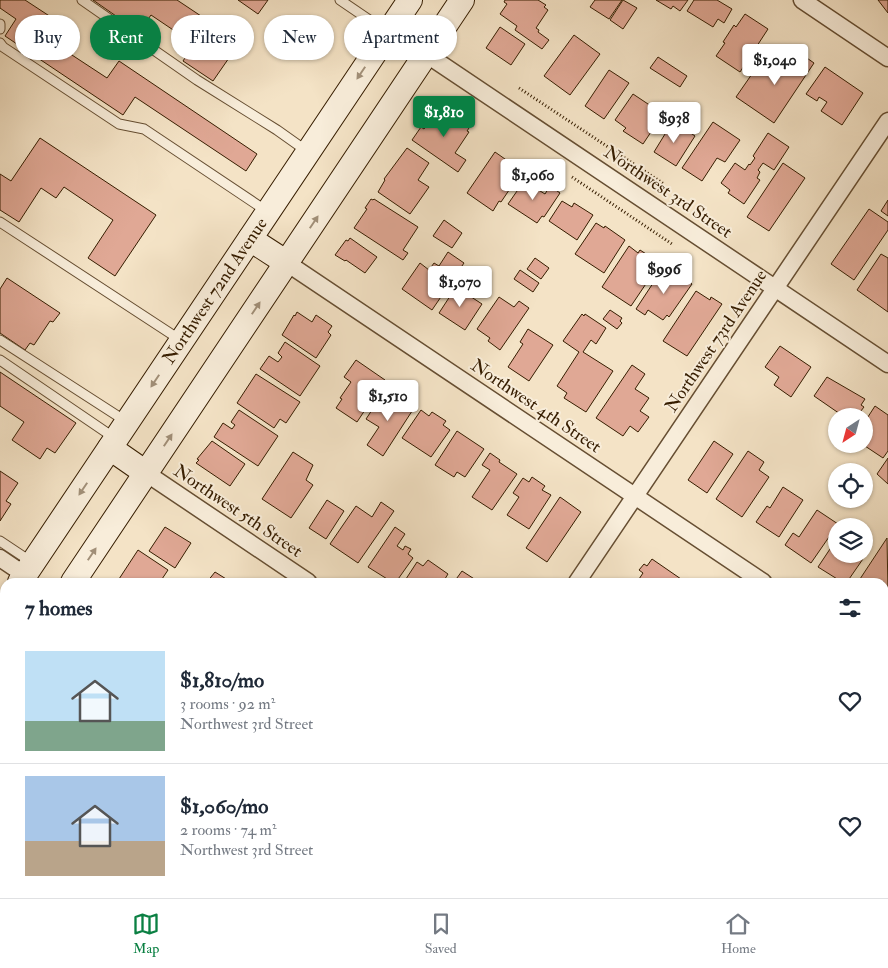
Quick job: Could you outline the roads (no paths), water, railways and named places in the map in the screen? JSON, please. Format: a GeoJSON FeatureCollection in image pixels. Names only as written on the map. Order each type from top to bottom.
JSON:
{"type":"FeatureCollection","features":[{"type":"Feature","properties":{"kind":"main road","name":"Northwest 72nd Avenue"},"geometry":{"type":"LineString","coordinates":[[400,15],[410,0]]}},
{"type":"Feature","properties":{"kind":"main road"},"geometry":{"type":"LineString","coordinates":[[452,15],[462,0]]}},
{"type":"Feature","properties":{"kind":"main road","name":"Northwest 72nd Avenue"},"geometry":{"type":"LineString","coordinates":[[26,573],[370,60]]}},
{"type":"Feature","properties":{"kind":"main road"},"geometry":{"type":"LineString","coordinates":[[76,578],[422,60]]}},
{"type":"Feature","properties":{"kind":"main road"},"geometry":{"type":"LineString","coordinates":[[250,239],[287,263]]}},
{"type":"Feature","properties":{"kind":"main road"},"geometry":{"type":"LineString","coordinates":[[118,437],[146,473]]}},
{"type":"Feature","properties":{"kind":"street"},"geometry":{"type":"LineString","coordinates":[[802,0],[888,58]]}},
{"type":"Feature","properties":{"kind":"street","name":"Northwest 3rd Street"},"geometry":{"type":"LineString","coordinates":[[435,60],[888,364]]}},
{"type":"Feature","properties":{"kind":"street","name":"Northwest 73rd Avenue"},"geometry":{"type":"LineString","coordinates":[[580,578],[888,121]]}},
{"type":"Feature","properties":{"kind":"street","name":"Northwest 4th Street"},"geometry":{"type":"LineString","coordinates":[[287,263],[757,578]]}},
{"type":"Feature","properties":{"kind":"street","name":"Northwest 5th Street"},"geometry":{"type":"LineString","coordinates":[[146,473],[302,578]]}},
{"type":"Feature","properties":{"kind":"street"},"geometry":{"type":"LineString","coordinates":[[0,558],[26,573]]}},
{"type":"Feature","properties":{"kind":"lane"},"geometry":{"type":"LineString","coordinates":[[82,0],[197,80],[309,152]]}},
{"type":"Feature","properties":{"kind":"lane"},"geometry":{"type":"LineString","coordinates":[[340,0],[362,15]]}},
{"type":"Feature","properties":{"kind":"lane"},"geometry":{"type":"LineString","coordinates":[[0,24],[0,29]]}},
{"type":"Feature","properties":{"kind":"lane"},"geometry":{"type":"LineString","coordinates":[[0,43],[3,47],[119,124],[144,129],[268,213]]}},
{"type":"Feature","properties":{"kind":"lane"},"geometry":{"type":"LineString","coordinates":[[0,222],[182,341]]}},
{"type":"Feature","properties":{"kind":"lane"},"geometry":{"type":"LineString","coordinates":[[0,340],[118,437]]}},
{"type":"Feature","properties":{"kind":"lane"},"geometry":{"type":"LineString","coordinates":[[0,360],[118,437]]}},
{"type":"Feature","properties":{"kind":"lane"},"geometry":{"type":"LineString","coordinates":[[0,541],[26,573]]}}]}
